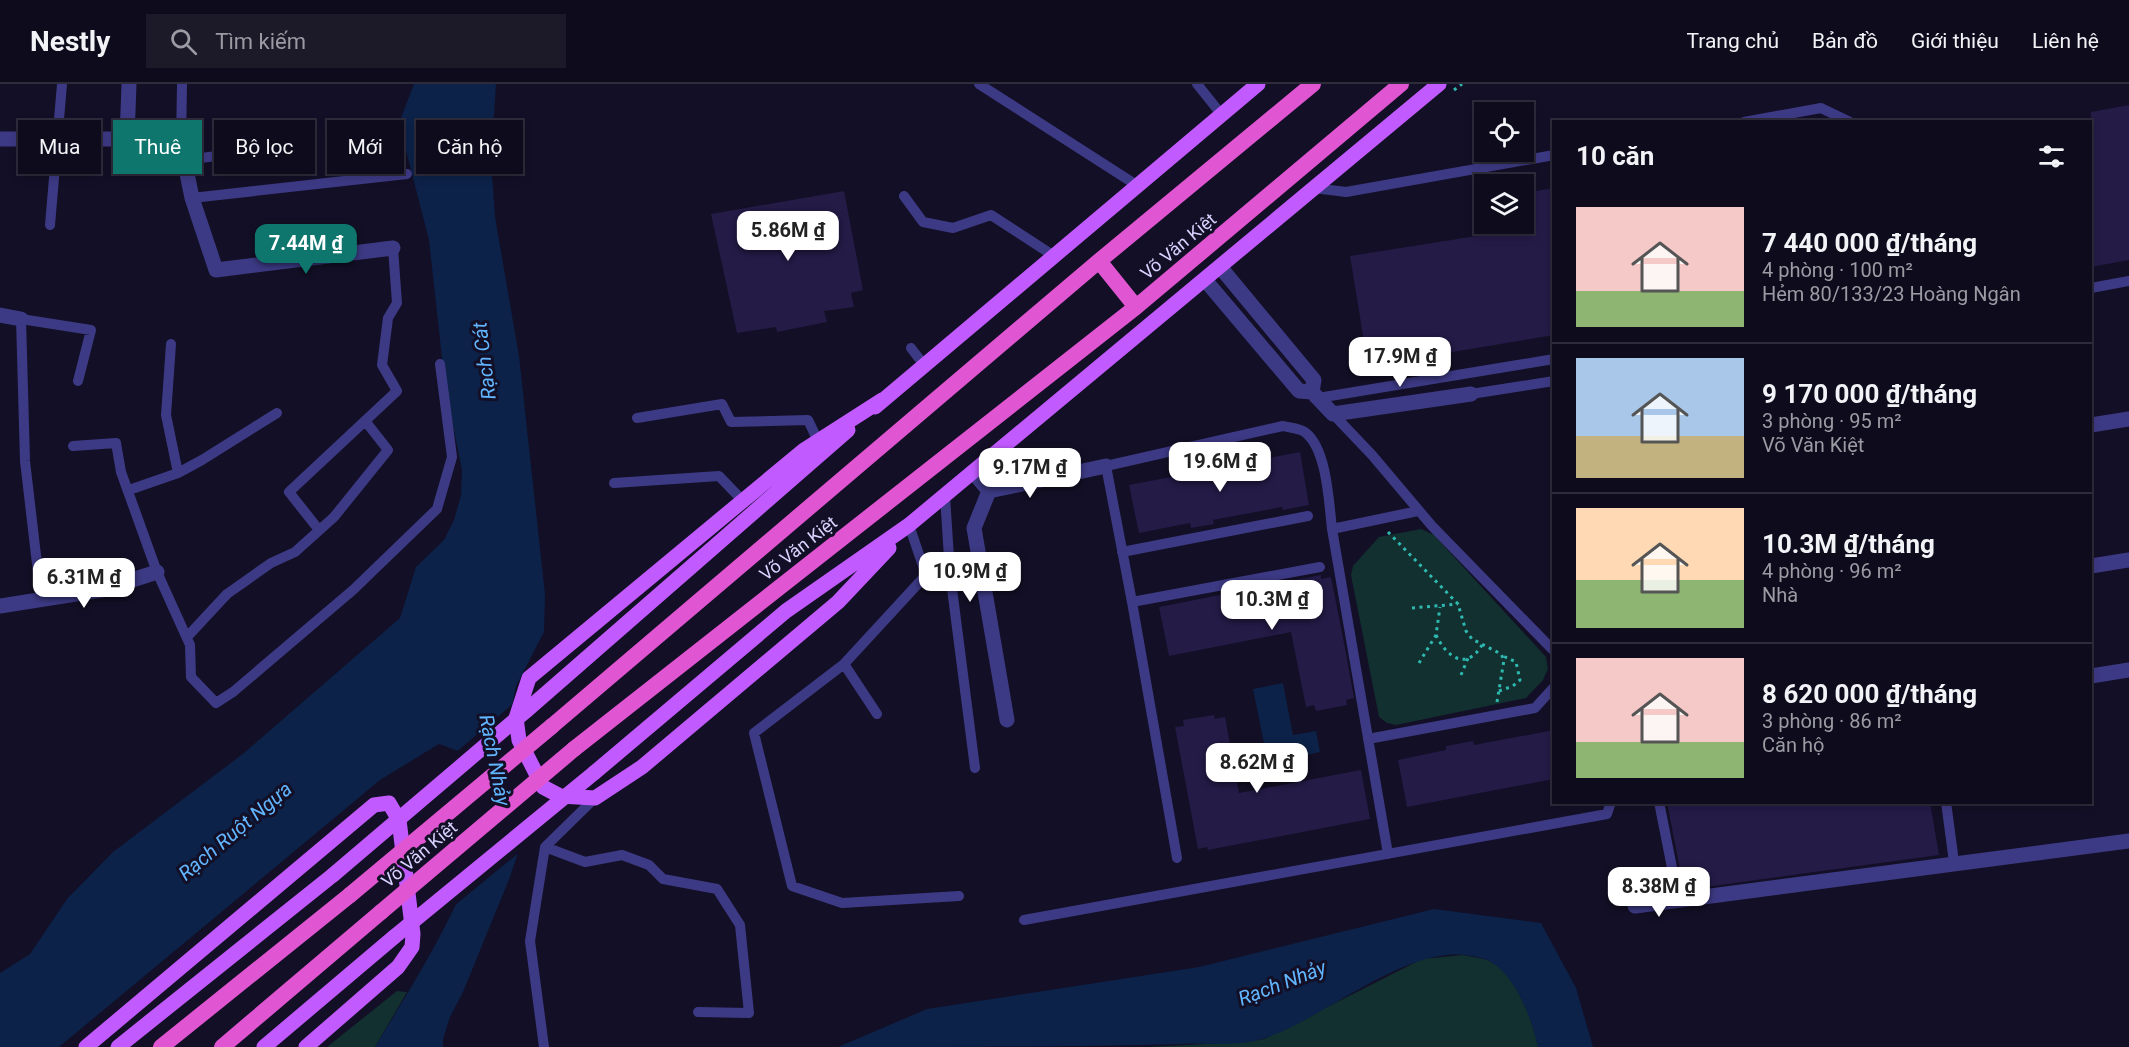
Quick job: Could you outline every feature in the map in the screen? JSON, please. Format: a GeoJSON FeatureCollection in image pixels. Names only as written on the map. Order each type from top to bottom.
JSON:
{"type":"FeatureCollection","features":[{"type":"Feature","properties":{"kind":"highway","name":"Võ Văn Kiệt"},"geometry":{"type":"LineString","coordinates":[[161,1047],[350,895],[1099,261],[1313,84]]}},
{"type":"Feature","properties":{"kind":"highway","name":"Võ Văn Kiệt"},"geometry":{"type":"LineString","coordinates":[[222,1047],[574,749],[1136,307],[1401,84]]}},
{"type":"Feature","properties":{"kind":"highway"},"geometry":{"type":"LineString","coordinates":[[1099,261],[1136,307]]}},
{"type":"Feature","properties":{"kind":"main road"},"geometry":{"type":"LineString","coordinates":[[118,1047],[333,875],[527,710],[882,400],[1258,84]]}},
{"type":"Feature","properties":{"kind":"main road"},"geometry":{"type":"LineString","coordinates":[[264,1047],[786,611],[909,525],[1206,281],[1314,188],[1446,87]]}},
{"type":"Feature","properties":{"kind":"main road"},"geometry":{"type":"LineString","coordinates":[[882,400],[818,441],[530,678],[516,718],[519,740],[543,787],[560,796],[595,798],[642,767],[838,602],[909,525]]}},
{"type":"Feature","properties":{"kind":"main road"},"geometry":{"type":"LineString","coordinates":[[86,1047],[374,805],[389,803],[399,820],[413,934],[411,947],[398,967],[306,1047]]}},
{"type":"Feature","properties":{"kind":"street"},"geometry":{"type":"LineString","coordinates":[[128,120],[129,84]]}},
{"type":"Feature","properties":{"kind":"street"},"geometry":{"type":"LineString","coordinates":[[0,139],[18,139]]}},
{"type":"Feature","properties":{"kind":"street"},"geometry":{"type":"LineString","coordinates":[[188,174],[192,198],[216,270],[393,248]]}},
{"type":"Feature","properties":{"kind":"street"},"geometry":{"type":"LineString","coordinates":[[1221,267],[1314,380],[1315,395]]}},
{"type":"Feature","properties":{"kind":"street"},"geometry":{"type":"LineString","coordinates":[[1206,281],[1299,391],[1315,395],[1333,414],[1471,394]]}},
{"type":"Feature","properties":{"kind":"street"},"geometry":{"type":"LineString","coordinates":[[1230,310],[1246,297]]}},
{"type":"Feature","properties":{"kind":"street"},"geometry":{"type":"LineString","coordinates":[[0,315],[21,319]]}},
{"type":"Feature","properties":{"kind":"street"},"geometry":{"type":"LineString","coordinates":[[2092,425],[2129,419]]}},
{"type":"Feature","properties":{"kind":"street"},"geometry":{"type":"LineString","coordinates":[[988,491],[1106,466]]}},
{"type":"Feature","properties":{"kind":"street"},"geometry":{"type":"LineString","coordinates":[[973,472],[988,491]]}},
{"type":"Feature","properties":{"kind":"street"},"geometry":{"type":"LineString","coordinates":[[988,491],[974,528],[1007,720]]}},
{"type":"Feature","properties":{"kind":"street"},"geometry":{"type":"LineString","coordinates":[[2092,567],[2129,560]]}},
{"type":"Feature","properties":{"kind":"street"},"geometry":{"type":"LineString","coordinates":[[0,606],[101,590],[157,572]]}},
{"type":"Feature","properties":{"kind":"street"},"geometry":{"type":"LineString","coordinates":[[2092,676],[2129,670]]}},
{"type":"Feature","properties":{"kind":"street"},"geometry":{"type":"LineString","coordinates":[[1635,906],[1678,898],[2129,841]]}},
{"type":"Feature","properties":{"kind":"lane"},"geometry":{"type":"LineString","coordinates":[[60,120],[62,84]]}},
{"type":"Feature","properties":{"kind":"lane"},"geometry":{"type":"LineString","coordinates":[[181,120],[182,84]]}},
{"type":"Feature","properties":{"kind":"lane"},"geometry":{"type":"LineString","coordinates":[[979,84],[1138,186]]}},
{"type":"Feature","properties":{"kind":"lane"},"geometry":{"type":"LineString","coordinates":[[1197,84],[1221,114]]}},
{"type":"Feature","properties":{"kind":"lane"},"geometry":{"type":"LineString","coordinates":[[1755,120],[1821,108],[1846,120]]}},
{"type":"Feature","properties":{"kind":"lane"},"geometry":{"type":"LineString","coordinates":[[1314,188],[1346,192],[1552,155]]}},
{"type":"Feature","properties":{"kind":"lane"},"geometry":{"type":"LineString","coordinates":[[50,225],[55,174]]}},
{"type":"Feature","properties":{"kind":"lane"},"geometry":{"type":"LineString","coordinates":[[192,198],[407,174]]}},
{"type":"Feature","properties":{"kind":"lane"},"geometry":{"type":"LineString","coordinates":[[904,196],[922,222],[953,228],[991,215],[1054,256]]}},
{"type":"Feature","properties":{"kind":"lane"},"geometry":{"type":"LineString","coordinates":[[319,530],[289,492],[366,422],[397,390],[382,365],[388,318],[397,303],[393,248]]}},
{"type":"Feature","properties":{"kind":"lane"},"geometry":{"type":"LineString","coordinates":[[2092,288],[2129,281]]}},
{"type":"Feature","properties":{"kind":"lane"},"geometry":{"type":"LineString","coordinates":[[41,598],[25,461],[21,319],[91,330],[78,381]]}},
{"type":"Feature","properties":{"kind":"lane"},"geometry":{"type":"LineString","coordinates":[[171,344],[166,415],[178,473]]}},
{"type":"Feature","properties":{"kind":"lane"},"geometry":{"type":"LineString","coordinates":[[911,348],[924,365]]}},
{"type":"Feature","properties":{"kind":"lane"},"geometry":{"type":"LineString","coordinates":[[1315,395],[1552,359]]}},
{"type":"Feature","properties":{"kind":"lane"},"geometry":{"type":"LineString","coordinates":[[73,446],[116,443],[121,472],[157,572],[190,645],[191,677],[216,703],[233,692],[353,590],[437,509],[452,457],[440,364]]}},
{"type":"Feature","properties":{"kind":"lane"},"geometry":{"type":"LineString","coordinates":[[1471,394],[1552,381]]}},
{"type":"Feature","properties":{"kind":"lane"},"geometry":{"type":"LineString","coordinates":[[637,418],[722,404],[731,422],[808,420],[818,441]]}},
{"type":"Feature","properties":{"kind":"lane"},"geometry":{"type":"LineString","coordinates":[[129,490],[178,473],[277,413]]}},
{"type":"Feature","properties":{"kind":"lane"},"geometry":{"type":"LineString","coordinates":[[1333,414],[1372,455],[1418,511],[1552,649]]}},
{"type":"Feature","properties":{"kind":"lane"},"geometry":{"type":"LineString","coordinates":[[187,637],[227,594],[271,563],[295,552],[334,517],[388,450],[366,422]]}},
{"type":"Feature","properties":{"kind":"lane"},"geometry":{"type":"LineString","coordinates":[[1177,858],[1106,466],[1283,426],[1305,432],[1316,446],[1326,482],[1332,529],[1388,854]]}},
{"type":"Feature","properties":{"kind":"lane"},"geometry":{"type":"LineString","coordinates":[[614,483],[719,476],[743,501]]}},
{"type":"Feature","properties":{"kind":"lane"},"geometry":{"type":"LineString","coordinates":[[945,496],[950,573],[975,768]]}},
{"type":"Feature","properties":{"kind":"lane"},"geometry":{"type":"LineString","coordinates":[[1332,529],[1418,511]]}},
{"type":"Feature","properties":{"kind":"lane"},"geometry":{"type":"LineString","coordinates":[[1122,552],[1308,516]]}},
{"type":"Feature","properties":{"kind":"lane"},"geometry":{"type":"LineString","coordinates":[[909,525],[926,575],[844,664],[754,733],[792,886],[842,903],[959,896]]}},
{"type":"Feature","properties":{"kind":"lane"},"geometry":{"type":"LineString","coordinates":[[1131,602],[1320,567]]}},
{"type":"Feature","properties":{"kind":"lane"},"geometry":{"type":"LineString","coordinates":[[844,664],[877,714]]}},
{"type":"Feature","properties":{"kind":"lane"},"geometry":{"type":"LineString","coordinates":[[1368,739],[1535,708],[1552,689]]}},
{"type":"Feature","properties":{"kind":"lane"},"geometry":{"type":"LineString","coordinates":[[544,1047],[530,941],[545,847],[595,798]]}},
{"type":"Feature","properties":{"kind":"lane"},"geometry":{"type":"LineString","coordinates":[[1024,920],[1607,814],[1610,804]]}},
{"type":"Feature","properties":{"kind":"lane"},"geometry":{"type":"LineString","coordinates":[[1659,804],[1678,898]]}},
{"type":"Feature","properties":{"kind":"lane"},"geometry":{"type":"LineString","coordinates":[[1946,804],[1954,862]]}},
{"type":"Feature","properties":{"kind":"lane"},"geometry":{"type":"LineString","coordinates":[[545,847],[585,862],[622,855],[649,865],[663,879],[717,889],[740,925],[749,1013],[698,1012]]}},
{"type":"Feature","properties":{"kind":"path"},"geometry":{"type":"LineString","coordinates":[[1446,87],[1462,84]]}},
{"type":"Feature","properties":{"kind":"path"},"geometry":{"type":"LineString","coordinates":[[1375,520],[1458,604],[1466,631],[1472,639],[1515,662],[1520,680],[1513,686],[1500,691]]}},
{"type":"Feature","properties":{"kind":"path"},"geometry":{"type":"LineString","coordinates":[[1412,608],[1458,604]]}},
{"type":"Feature","properties":{"kind":"path"},"geometry":{"type":"LineString","coordinates":[[1419,663],[1436,635],[1440,607]]}},
{"type":"Feature","properties":{"kind":"path"},"geometry":{"type":"LineString","coordinates":[[1436,635],[1450,655],[1468,658],[1477,654],[1482,645]]}},
{"type":"Feature","properties":{"kind":"path"},"geometry":{"type":"LineString","coordinates":[[1495,716],[1504,660],[1501,654]]}},
{"type":"Feature","properties":{"kind":"path"},"geometry":{"type":"LineString","coordinates":[[1461,675],[1468,658]]}},
{"type":"Feature","properties":{"kind":"green space"},"geometry":{"type":"Polygon","coordinates":[[[1421,529],[1434,535],[1546,657],[1548,669],[1543,680],[1526,698],[1396,725],[1387,723],[1379,717],[1351,575],[1353,566],[1379,537],[1421,529]]]}},
{"type":"Feature","properties":{"kind":"green space"},"geometry":{"type":"Polygon","coordinates":[[[1463,955],[1495,964],[1511,980],[1528,1013],[1538,1047],[1145,1047],[1264,1039],[1422,959],[1463,955]]]}},
{"type":"Feature","properties":{"kind":"green space"},"geometry":{"type":"Polygon","coordinates":[[[397,991],[407,992],[375,1047],[327,1047],[397,991]]]}},
{"type":"Feature","properties":{"kind":"water"},"geometry":{"type":"Polygon","coordinates":[[[414,84],[496,84],[494,120],[416,120],[416,174],[492,174],[495,217],[519,356],[545,594],[544,632],[516,686],[508,724],[523,837],[510,877],[463,992],[450,1017],[443,1039],[443,1047],[375,1047],[452,912],[470,873],[483,834],[489,800],[485,772],[482,766],[471,757],[439,744],[380,780],[59,1047],[0,1047],[0,973],[30,954],[67,899],[113,852],[244,753],[400,618],[416,567],[444,540],[454,520],[461,495],[462,470],[445,385],[429,240],[404,142],[404,120],[400,120],[414,84]]]}},
{"type":"Feature","properties":{"kind":"water"},"geometry":{"type":"Polygon","coordinates":[[[1283,683],[1293,735],[1316,731],[1320,752],[1268,763],[1253,689],[1283,683]]]}},
{"type":"Feature","properties":{"kind":"water","name":"Rạch Nhảy"},"geometry":{"type":"Polygon","coordinates":[[[1434,909],[1541,923],[1576,988],[1593,1047],[1538,1047],[1523,1002],[1503,971],[1491,962],[1464,955],[1440,956],[1415,962],[1363,987],[1288,1029],[1245,1043],[838,1047],[927,1009],[1199,967],[1434,909]]]}},
{"type":"Feature","properties":{"kind":"pier"},"geometry":{"type":"Polygon","coordinates":[[[516,701],[511,724],[528,806],[526,837],[521,851],[449,910],[478,841],[486,813],[482,773],[473,761],[454,754],[516,701]]]}},
{"type":"Feature","properties":{"kind":"building"},"geometry":{"type":"Polygon","coordinates":[[[2129,105],[2129,260],[2092,267],[2092,120],[2091,112],[2129,105]]]}},
{"type":"Feature","properties":{"kind":"building"},"geometry":{"type":"Polygon","coordinates":[[[1552,188],[1552,335],[1368,366],[1350,256],[1489,234],[1534,234],[1534,191],[1552,188]]]}},
{"type":"Feature","properties":{"kind":"building"},"geometry":{"type":"Polygon","coordinates":[[[844,191],[863,290],[851,293],[854,307],[824,311],[827,322],[777,332],[776,327],[737,333],[711,214],[844,191]]]}},
{"type":"Feature","properties":{"kind":"building"},"geometry":{"type":"Polygon","coordinates":[[[1300,452],[1309,505],[1283,510],[1282,507],[1213,520],[1214,524],[1191,528],[1190,523],[1139,533],[1129,485],[1300,452]]]}},
{"type":"Feature","properties":{"kind":"building"},"geometry":{"type":"Polygon","coordinates":[[[1321,575],[1321,579],[1331,577],[1354,698],[1346,700],[1347,705],[1316,711],[1314,705],[1306,707],[1291,632],[1169,656],[1159,607],[1321,575]]]}},
{"type":"Feature","properties":{"kind":"building"},"geometry":{"type":"Polygon","coordinates":[[[1214,715],[1215,719],[1225,717],[1239,793],[1361,770],[1370,819],[1208,850],[1207,847],[1198,849],[1175,727],[1184,726],[1183,720],[1214,715]]]}},
{"type":"Feature","properties":{"kind":"building"},"geometry":{"type":"Polygon","coordinates":[[[1552,730],[1552,779],[1407,807],[1398,760],[1446,750],[1446,746],[1473,741],[1474,745],[1552,730]]]}},
{"type":"Feature","properties":{"kind":"building"},"geometry":{"type":"Polygon","coordinates":[[[1667,804],[1930,804],[1939,855],[1684,890],[1667,804]]]}},
{"type":"Feature","properties":{"kind":"water label","name":"Rạch Cát"},"geometry":{"type":"Point","coordinates":[484,361]}},
{"type":"Feature","properties":{"kind":"water label","name":"Rạch Ruột Ngựa"},"geometry":{"type":"Point","coordinates":[235,831]}}]}
